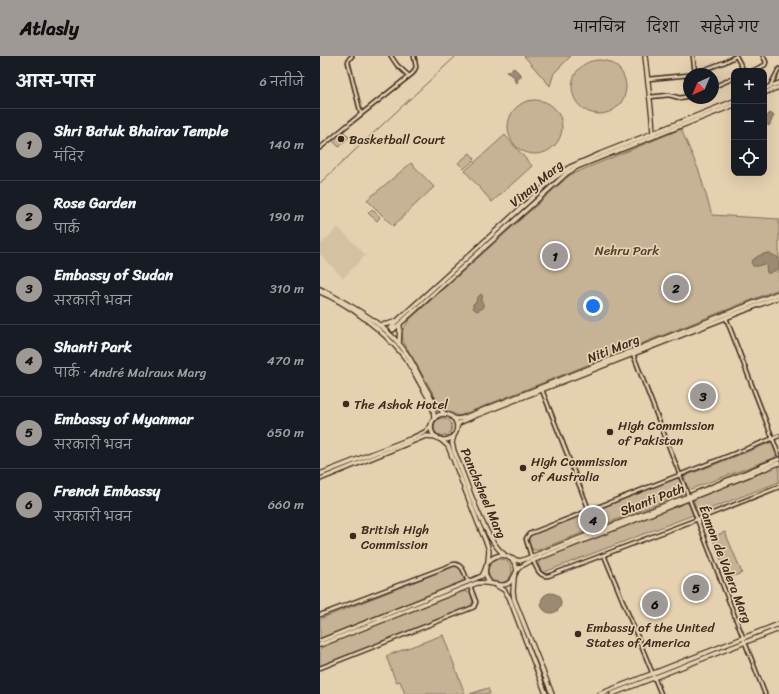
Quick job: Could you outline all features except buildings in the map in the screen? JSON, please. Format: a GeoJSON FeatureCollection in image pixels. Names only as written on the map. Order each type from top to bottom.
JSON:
{"type":"FeatureCollection","features":[{"type":"Feature","properties":{"kind":"main road"},"geometry":{"type":"LineString","coordinates":[[645,56],[653,135]]}},
{"type":"Feature","properties":{"kind":"main road"},"geometry":{"type":"LineString","coordinates":[[767,88],[779,83]]}},
{"type":"Feature","properties":{"kind":"main road"},"geometry":{"type":"LineString","coordinates":[[767,92],[779,87]]}},
{"type":"Feature","properties":{"kind":"main road","name":"Vinay Marg"},"geometry":{"type":"LineString","coordinates":[[400,325],[566,173],[731,102]]}},
{"type":"Feature","properties":{"kind":"main road","name":"Vinay Marg"},"geometry":{"type":"LineString","coordinates":[[379,325],[397,321],[554,178],[570,167],[731,106]]}},
{"type":"Feature","properties":{"kind":"main road"},"geometry":{"type":"LineString","coordinates":[[320,288],[349,303],[387,331],[408,357],[431,398],[444,414],[453,418],[457,427],[454,434],[449,439],[426,436],[320,479]]}},
{"type":"Feature","properties":{"kind":"main road"},"geometry":{"type":"LineString","coordinates":[[320,292],[355,311],[386,336],[403,355],[434,410],[434,419],[431,426],[425,432],[320,474]]}},
{"type":"Feature","properties":{"kind":"main road","name":"Niti Marg"},"geometry":{"type":"LineString","coordinates":[[457,427],[459,423],[464,420],[726,316],[779,293]]}},
{"type":"Feature","properties":{"kind":"main road","name":"Niti Marg"},"geometry":{"type":"LineString","coordinates":[[726,316],[779,297]]}},
{"type":"Feature","properties":{"kind":"main road"},"geometry":{"type":"LineString","coordinates":[[397,321],[392,330],[396,330],[400,325]]}},
{"type":"Feature","properties":{"kind":"main road"},"geometry":{"type":"LineString","coordinates":[[399,344],[400,325]]}},
{"type":"Feature","properties":{"kind":"main road","name":"Niti Marg"},"geometry":{"type":"LineString","coordinates":[[453,418],[463,418],[633,353]]}},
{"type":"Feature","properties":{"kind":"main road"},"geometry":{"type":"LineString","coordinates":[[434,419],[440,414],[444,414]]}},
{"type":"Feature","properties":{"kind":"main road"},"geometry":{"type":"LineString","coordinates":[[431,426],[432,432],[439,438]]}},
{"type":"Feature","properties":{"kind":"main road","name":"Panchsheel Marg"},"geometry":{"type":"LineString","coordinates":[[454,434],[452,443],[454,451],[484,527],[493,544],[500,552],[508,557]]}},
{"type":"Feature","properties":{"kind":"main road","name":"Panchsheel Marg"},"geometry":{"type":"LineString","coordinates":[[439,438],[448,446],[487,544],[489,551],[488,562]]}},
{"type":"Feature","properties":{"kind":"main road","name":"Shanti Path"},"geometry":{"type":"LineString","coordinates":[[689,497],[779,459]]}},
{"type":"Feature","properties":{"kind":"main road","name":"Shanti Path"},"geometry":{"type":"LineString","coordinates":[[508,557],[520,561],[532,558],[779,463]]}},
{"type":"Feature","properties":{"kind":"main road"},"geometry":{"type":"LineString","coordinates":[[320,645],[469,584],[482,576],[488,562],[496,556],[508,557],[517,570],[512,591],[514,599],[552,694]]}},
{"type":"Feature","properties":{"kind":"main road","name":"Shanti Path"},"geometry":{"type":"LineString","coordinates":[[517,570],[532,558]]}},
{"type":"Feature","properties":{"kind":"main road"},"geometry":{"type":"LineString","coordinates":[[485,570],[486,577],[490,583]]}},
{"type":"Feature","properties":{"kind":"main road"},"geometry":{"type":"LineString","coordinates":[[496,586],[508,584],[515,576]]}},
{"type":"Feature","properties":{"kind":"main road"},"geometry":{"type":"LineString","coordinates":[[320,641],[469,584],[484,582],[490,583],[504,590],[509,597],[546,694]]}},
{"type":"Feature","properties":{"kind":"main road"},"geometry":{"type":"LineString","coordinates":[[612,694],[653,675],[779,624]]}},
{"type":"Feature","properties":{"kind":"main road"},"geometry":{"type":"LineString","coordinates":[[600,694],[745,642],[779,628]]}},
{"type":"Feature","properties":{"kind":"street"},"geometry":{"type":"LineString","coordinates":[[352,56],[348,62],[361,114]]}},
{"type":"Feature","properties":{"kind":"street"},"geometry":{"type":"LineString","coordinates":[[391,56],[397,65],[409,76]]}},
{"type":"Feature","properties":{"kind":"street"},"geometry":{"type":"LineString","coordinates":[[320,148],[413,73],[416,67],[414,56]]}},
{"type":"Feature","properties":{"kind":"street"},"geometry":{"type":"LineString","coordinates":[[692,68],[693,56]]}},
{"type":"Feature","properties":{"kind":"street"},"geometry":{"type":"LineString","coordinates":[[707,68],[736,56],[742,68]]}},
{"type":"Feature","properties":{"kind":"street"},"geometry":{"type":"LineString","coordinates":[[758,68],[765,65],[766,62],[763,56]]}},
{"type":"Feature","properties":{"kind":"street"},"geometry":{"type":"LineString","coordinates":[[770,86],[779,69]]}},
{"type":"Feature","properties":{"kind":"street"},"geometry":{"type":"LineString","coordinates":[[648,79],[683,75]]}},
{"type":"Feature","properties":{"kind":"street"},"geometry":{"type":"LineString","coordinates":[[719,84],[731,79]]}},
{"type":"Feature","properties":{"kind":"street"},"geometry":{"type":"LineString","coordinates":[[650,97],[670,95],[683,97]]}},
{"type":"Feature","properties":{"kind":"street"},"geometry":{"type":"LineString","coordinates":[[726,316],[779,456]]}},
{"type":"Feature","properties":{"kind":"street","name":"Éamon de Valera Marg"},"geometry":{"type":"LineString","coordinates":[[633,353],[765,694]]}},
{"type":"Feature","properties":{"kind":"street"},"geometry":{"type":"LineString","coordinates":[[542,390],[589,510]]}},
{"type":"Feature","properties":{"kind":"street"},"geometry":{"type":"LineString","coordinates":[[779,436],[529,534],[526,539],[538,571],[544,577],[779,487]]}},
{"type":"Feature","properties":{"kind":"street"},"geometry":{"type":"LineString","coordinates":[[604,554],[661,694]]}},
{"type":"Feature","properties":{"kind":"street"},"geometry":{"type":"LineString","coordinates":[[320,615],[454,564],[460,565],[462,568],[476,602],[474,607],[320,668]]}},
{"type":"Feature","properties":{"kind":"shaded area"},"geometry":{"type":"Polygon","coordinates":[[[514,68],[522,76],[516,83],[514,80],[515,77],[506,72],[514,68]]]}},
{"type":"Feature","properties":{"kind":"shaded area"},"geometry":{"type":"Polygon","coordinates":[[[769,113],[774,115],[769,126],[767,125],[767,117],[769,113]]]}},
{"type":"Feature","properties":{"kind":"shaded area"},"geometry":{"type":"Polygon","coordinates":[[[338,227],[366,255],[343,278],[320,254],[320,245],[338,227]]]}},
{"type":"Feature","properties":{"kind":"shaded area"},"geometry":{"type":"Polygon","coordinates":[[[769,253],[779,258],[779,268],[775,271],[767,273],[766,266],[764,264],[753,266],[751,262],[755,258],[769,253]]]}},
{"type":"Feature","properties":{"kind":"shaded area"},"geometry":{"type":"Polygon","coordinates":[[[481,294],[483,297],[481,300],[483,308],[477,311],[473,308],[473,304],[481,294]]]}},
{"type":"Feature","properties":{"kind":"shaded area"},"geometry":{"type":"Polygon","coordinates":[[[551,593],[558,596],[561,603],[558,610],[551,613],[544,610],[541,603],[544,596],[551,593]]]}},
{"type":"Feature","properties":{"kind":"green space"},"geometry":{"type":"Polygon","coordinates":[[[524,56],[571,56],[554,73],[550,86],[524,56]]]}},
{"type":"Feature","properties":{"kind":"green space"},"geometry":{"type":"Polygon","coordinates":[[[594,60],[604,60],[614,64],[622,72],[626,82],[626,92],[622,102],[614,110],[604,114],[594,114],[584,110],[576,102],[572,92],[572,82],[576,72],[584,64],[594,60]]]}},
{"type":"Feature","properties":{"kind":"green space"},"geometry":{"type":"Polygon","coordinates":[[[530,100],[540,100],[550,104],[558,112],[562,122],[562,132],[558,142],[550,150],[540,154],[530,154],[520,150],[512,142],[508,132],[508,122],[512,112],[520,104],[530,100]]]}},
{"type":"Feature","properties":{"kind":"green space","name":"Nehru Park"},"geometry":{"type":"Polygon","coordinates":[[[681,129],[699,171],[712,215],[779,219],[779,289],[459,416],[442,409],[403,341],[402,331],[409,320],[570,175],[681,129]]]}},
{"type":"Feature","properties":{"kind":"green space","name":"Basketball Court"},"geometry":{"type":"Polygon","coordinates":[[[343,131],[349,137],[339,147],[333,141],[343,131]]]}},
{"type":"Feature","properties":{"kind":"green space"},"geometry":{"type":"Polygon","coordinates":[[[505,135],[532,166],[492,202],[465,171],[505,135]]]}},
{"type":"Feature","properties":{"kind":"green space"},"geometry":{"type":"Polygon","coordinates":[[[470,153],[475,159],[464,169],[458,163],[470,153]]]}},
{"type":"Feature","properties":{"kind":"green space"},"geometry":{"type":"Polygon","coordinates":[[[411,163],[434,187],[393,226],[367,200],[411,163]]]}},
{"type":"Feature","properties":{"kind":"green space"},"geometry":{"type":"Polygon","coordinates":[[[372,209],[380,217],[377,221],[368,213],[372,209]]]}},
{"type":"Feature","properties":{"kind":"green space"},"geometry":{"type":"Polygon","coordinates":[[[443,418],[449,421],[452,427],[449,433],[443,436],[437,433],[434,427],[437,421],[443,418]]]}},
{"type":"Feature","properties":{"kind":"green space"},"geometry":{"type":"Polygon","coordinates":[[[772,442],[777,454],[774,458],[691,489],[686,484],[685,476],[772,442]]]}},
{"type":"Feature","properties":{"kind":"green space"},"geometry":{"type":"Polygon","coordinates":[[[777,465],[779,466],[779,482],[699,513],[694,503],[694,499],[777,465]]]}},
{"type":"Feature","properties":{"kind":"green space"},"geometry":{"type":"Polygon","coordinates":[[[677,478],[683,485],[683,494],[538,550],[533,550],[528,542],[528,536],[677,478]]]}},
{"type":"Feature","properties":{"kind":"green space"},"geometry":{"type":"Polygon","coordinates":[[[686,502],[690,505],[693,515],[542,573],[538,563],[542,559],[686,502]]]}},
{"type":"Feature","properties":{"kind":"green space"},"geometry":{"type":"Polygon","coordinates":[[[725,532],[742,573],[728,578],[712,537],[725,532]]]}},
{"type":"Feature","properties":{"kind":"green space"},"geometry":{"type":"Polygon","coordinates":[[[500,559],[505,560],[511,566],[511,576],[505,582],[500,583],[495,582],[489,576],[488,571],[489,566],[495,560],[500,559]]]}},
{"type":"Feature","properties":{"kind":"green space"},"geometry":{"type":"Polygon","coordinates":[[[455,566],[462,569],[464,578],[460,583],[320,639],[320,619],[455,566]]]}},
{"type":"Feature","properties":{"kind":"green space"},"geometry":{"type":"Polygon","coordinates":[[[464,591],[471,594],[473,602],[469,607],[320,667],[320,647],[464,591]]]}},
{"type":"Feature","properties":{"kind":"green space"},"geometry":{"type":"Polygon","coordinates":[[[443,635],[465,694],[405,694],[400,681],[396,682],[386,656],[443,635]]]}},
{"type":"Feature","properties":{"kind":"green space"},"geometry":{"type":"Polygon","coordinates":[[[488,688],[490,694],[470,694],[488,688]]]}},
{"type":"Feature","properties":{"kind":"waterway"},"geometry":{"type":"LineString","coordinates":[[320,183],[456,56]]}},
{"type":"Feature","properties":{"kind":"place","name":"Basketball Court"},"geometry":{"type":"Point","coordinates":[341,139]}},
{"type":"Feature","properties":{"kind":"place","name":"Shri Batuk Bhairav Temple"},"geometry":{"type":"Point","coordinates":[555,256]}},
{"type":"Feature","properties":{"kind":"place","name":"Rose Garden"},"geometry":{"type":"Point","coordinates":[676,288]}},
{"type":"Feature","properties":{"kind":"place","name":"Embassy of Sudan"},"geometry":{"type":"Point","coordinates":[703,396]}},
{"type":"Feature","properties":{"kind":"place","name":"The Ashok Hotel"},"geometry":{"type":"Point","coordinates":[346,404]}},
{"type":"Feature","properties":{"kind":"place","name":"High Commission of Pakistan"},"geometry":{"type":"Point","coordinates":[610,432]}},
{"type":"Feature","properties":{"kind":"place","name":"High Commission of Australia"},"geometry":{"type":"Point","coordinates":[523,468]}},
{"type":"Feature","properties":{"kind":"place","name":"Shanti Park"},"geometry":{"type":"Point","coordinates":[593,520]}},
{"type":"Feature","properties":{"kind":"place","name":"British High Commission"},"geometry":{"type":"Point","coordinates":[353,536]}},
{"type":"Feature","properties":{"kind":"place","name":"Embassy of Myanmar"},"geometry":{"type":"Point","coordinates":[696,588]}},
{"type":"Feature","properties":{"kind":"place","name":"French Embassy"},"geometry":{"type":"Point","coordinates":[655,604]}},
{"type":"Feature","properties":{"kind":"place","name":"Embassy of the United States of America"},"geometry":{"type":"Point","coordinates":[578,634]}}]}
